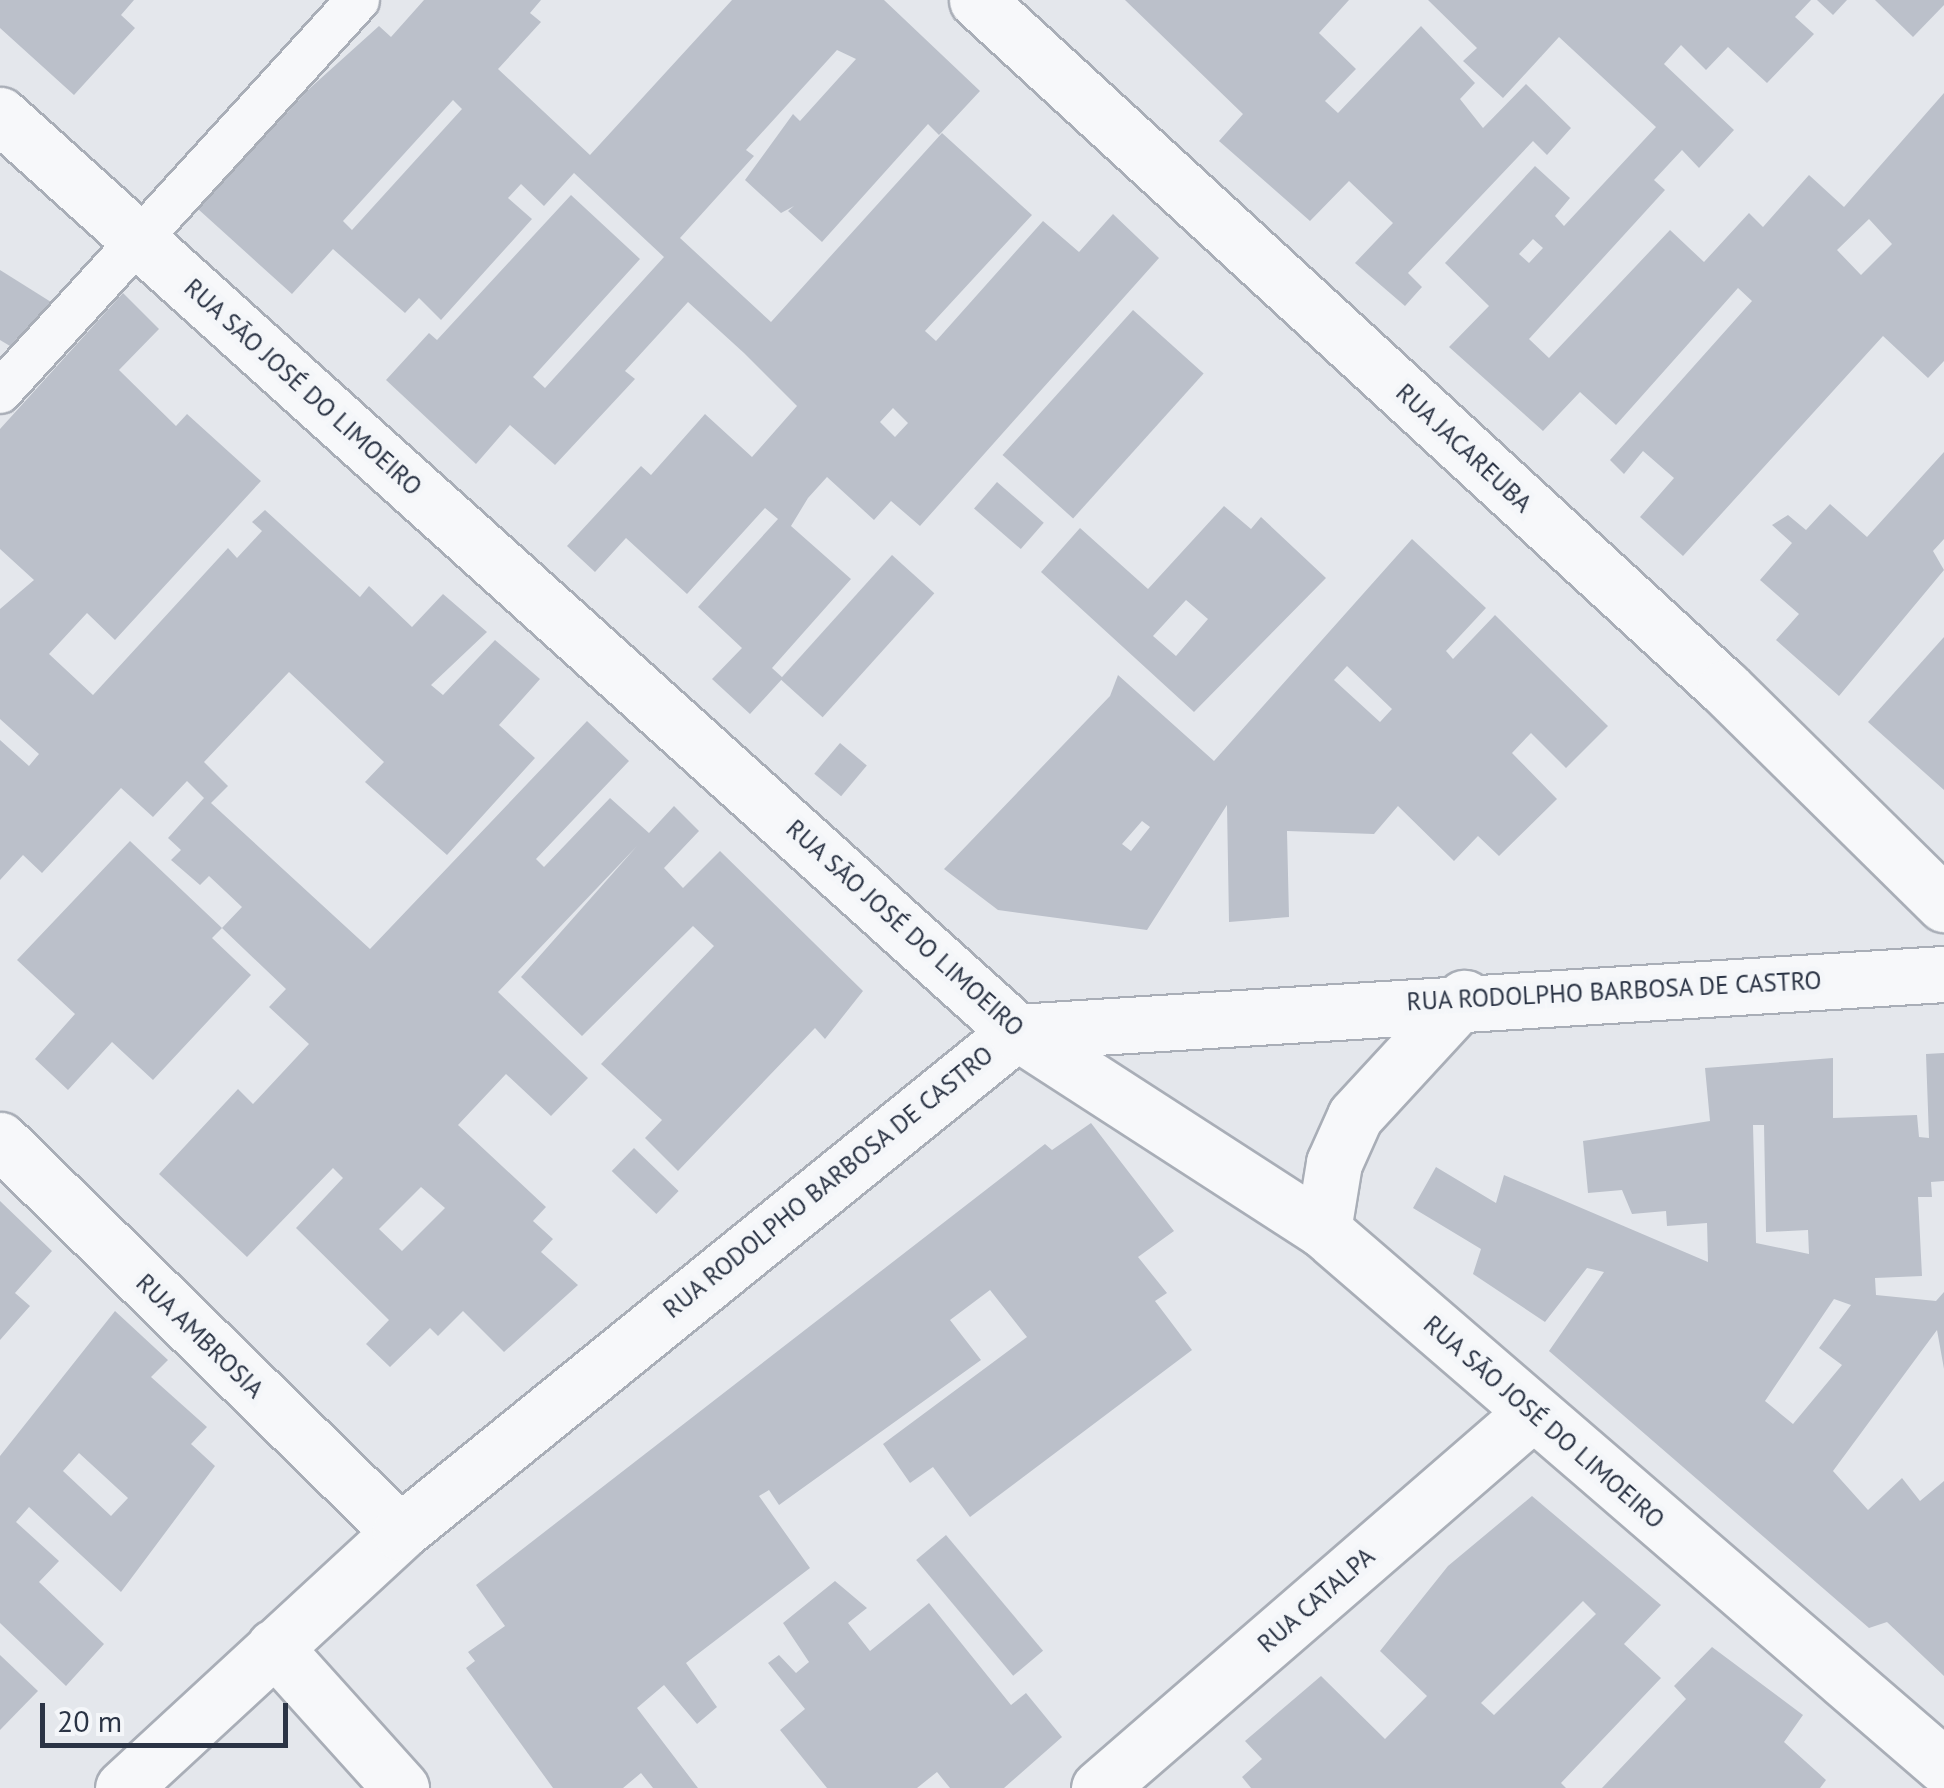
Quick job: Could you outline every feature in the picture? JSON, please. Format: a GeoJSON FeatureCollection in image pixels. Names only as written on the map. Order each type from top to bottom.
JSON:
{"type":"FeatureCollection","features":[{"type":"Feature","properties":{"kind":"street","name":"RUA JACAREUBA"},"geometry":{"type":"LineString","coordinates":[[976,0],[1725,688],[1944,904]]}},
{"type":"Feature","properties":{"kind":"street","name":"RUA SÃO JOSÉ DO LIMOEIRO"},"geometry":{"type":"LineString","coordinates":[[0,115],[1017,1032],[1323,1230],[1944,1766]]}},
{"type":"Feature","properties":{"kind":"street","name":"RUA RODOLPHO BARBOSA DE CASTRO"},"geometry":{"type":"LineString","coordinates":[[123,1788],[400,1532],[1017,1032],[1464,998],[1944,974]]}},
{"type":"Feature","properties":{"kind":"street"},"geometry":{"type":"LineString","coordinates":[[1323,1230],[1334,1163],[1355,1116],[1464,998]]}},
{"type":"Feature","properties":{"kind":"street","name":"RUA AMBROSIA"},"geometry":{"type":"LineString","coordinates":[[0,1140],[400,1532]]}},
{"type":"Feature","properties":{"kind":"street","name":"RUA CATALPA"},"geometry":{"type":"LineString","coordinates":[[1099,1788],[1532,1413]]}},
{"type":"Feature","properties":{"kind":"street"},"geometry":{"type":"LineString","coordinates":[[274,1648],[400,1788]]}},
{"type":"Feature","properties":{"kind":"lane"},"geometry":{"type":"LineString","coordinates":[[0,392],[358,0]]}},
{"type":"Feature","properties":{"kind":"building"},"geometry":{"type":"Polygon","coordinates":[[[0,0],[134,0],[121,15],[135,28],[74,95],[0,28],[0,0]]]}},
{"type":"Feature","properties":{"kind":"building"},"geometry":{"type":"Polygon","coordinates":[[[424,0],[541,0],[530,13],[541,22],[498,69],[590,155],[732,0],[884,0],[980,91],[939,135],[928,124],[822,242],[788,211],[794,206],[781,213],[745,180],[793,114],[800,121],[856,59],[837,50],[746,150],[754,156],[680,238],[771,322],[942,133],[1032,215],[925,331],[936,341],[1043,221],[1079,252],[1113,214],[1159,258],[920,526],[891,501],[874,520],[827,477],[808,498],[791,526],[851,579],[772,668],[783,678],[750,714],[712,679],[742,648],[698,607],[778,519],[765,508],[687,594],[626,538],[595,572],[567,546],[641,466],[651,475],[705,414],[752,457],[797,406],[744,353],[688,302],[625,371],[635,379],[555,465],[510,425],[476,464],[386,380],[429,333],[437,340],[571,195],[640,259],[533,377],[545,388],[664,257],[574,173],[544,206],[521,184],[508,198],[532,219],[441,320],[419,298],[405,313],[333,249],[292,294],[198,209],[309,89],[379,26],[391,37],[424,0]],[[453,100],[343,221],[352,230],[462,109],[453,100]],[[893,408],[880,422],[895,437],[908,423],[893,408]]]}},
{"type":"Feature","properties":{"kind":"building"},"geometry":{"type":"Polygon","coordinates":[[[1125,0],[1349,0],[1319,33],[1356,69],[1325,101],[1338,113],[1421,26],[1475,83],[1460,99],[1483,128],[1526,84],[1571,128],[1547,155],[1533,141],[1408,273],[1422,287],[1405,306],[1355,263],[1393,223],[1349,181],[1310,221],[1219,141],[1243,114],[1125,0]]]}},
{"type":"Feature","properties":{"kind":"building"},"geometry":{"type":"Polygon","coordinates":[[[1428,0],[1811,0],[1795,17],[1814,34],[1767,83],[1728,47],[1706,70],[1681,45],[1664,64],[1734,130],[1699,168],[1682,150],[1654,180],[1665,190],[1529,339],[1549,358],[1670,230],[1704,262],[1749,213],[1763,227],[1809,175],[1844,207],[1944,93],[1944,361],[1928,378],[1883,336],[1683,556],[1640,517],[1674,478],[1643,451],[1624,474],[1610,460],[1752,301],[1738,288],[1616,425],[1580,392],[1543,431],[1449,347],[1489,306],[1445,263],[1535,166],[1570,198],[1555,216],[1564,226],[1656,127],[1559,37],[1503,98],[1463,61],[1477,48],[1428,0]],[[1869,219],[1837,250],[1861,275],[1892,244],[1869,219]],[[1533,239],[1519,254],[1529,263],[1543,248],[1533,239]]]}},
{"type":"Feature","properties":{"kind":"building"},"geometry":{"type":"Polygon","coordinates":[[[1817,0],[1847,0],[1833,15],[1817,0]]]}},
{"type":"Feature","properties":{"kind":"building"},"geometry":{"type":"Polygon","coordinates":[[[1875,0],[1944,0],[1944,5],[1913,37],[1875,0]]]}},
{"type":"Feature","properties":{"kind":"building"},"geometry":{"type":"Polygon","coordinates":[[[0,270],[51,302],[10,346],[0,340],[0,270]]]}},
{"type":"Feature","properties":{"kind":"building"},"geometry":{"type":"Polygon","coordinates":[[[123,293],[159,329],[119,370],[176,426],[187,414],[261,481],[115,640],[87,613],[49,654],[93,695],[228,548],[237,558],[262,531],[252,522],[265,510],[360,597],[369,586],[412,627],[443,594],[487,632],[431,685],[443,695],[495,640],[540,679],[499,725],[535,758],[447,855],[365,782],[384,762],[289,672],[204,762],[228,786],[211,803],[370,949],[587,721],[629,761],[536,859],[544,867],[610,798],[649,833],[674,806],[699,831],[664,868],[683,888],[720,851],[863,991],[825,1039],[815,1028],[678,1171],[645,1138],[662,1120],[601,1064],[714,946],[693,926],[582,1036],[521,977],[637,846],[498,992],[588,1078],[551,1116],[506,1074],[458,1125],[546,1207],[533,1221],[553,1239],[541,1252],[578,1285],[504,1352],[463,1311],[438,1336],[430,1328],[390,1367],[366,1344],[389,1320],[296,1228],[343,1178],[333,1168],[247,1257],[159,1174],[238,1089],[253,1104],[309,1044],[269,1007],[286,989],[222,928],[242,907],[209,876],[200,885],[171,860],[181,850],[168,838],[204,798],[187,781],[153,817],[121,788],[42,873],[23,855],[0,880],[0,740],[29,766],[39,754],[0,719],[0,609],[34,580],[0,549],[0,429],[123,293]],[[421,1187],[379,1229],[402,1251],[445,1208],[421,1187]]]}},
{"type":"Feature","properties":{"kind":"building"},"geometry":{"type":"Polygon","coordinates":[[[1133,310],[1204,374],[1073,518],[1003,455],[1133,310]]]}},
{"type":"Feature","properties":{"kind":"building"},"geometry":{"type":"Polygon","coordinates":[[[1944,452],[1944,539],[1933,551],[1944,570],[1839,696],[1776,640],[1799,614],[1760,580],[1792,543],[1772,525],[1788,515],[1806,530],[1830,504],[1867,537],[1944,452]]]}},
{"type":"Feature","properties":{"kind":"building"},"geometry":{"type":"Polygon","coordinates":[[[997,482],[1044,523],[1021,549],[974,508],[997,482]]]}},
{"type":"Feature","properties":{"kind":"building"},"geometry":{"type":"Polygon","coordinates":[[[1224,506],[1251,529],[1261,517],[1326,578],[1194,712],[1041,572],[1080,528],[1148,589],[1224,506]],[[1186,600],[1153,636],[1176,656],[1208,619],[1186,600]]]}},
{"type":"Feature","properties":{"kind":"building"},"geometry":{"type":"Polygon","coordinates":[[[1412,539],[1486,608],[1446,651],[1453,659],[1495,615],[1608,726],[1566,768],[1531,733],[1512,753],[1557,799],[1499,856],[1478,836],[1454,861],[1398,806],[1374,834],[1287,831],[1289,917],[1229,922],[1227,805],[1147,930],[998,910],[944,869],[1110,696],[1118,675],[1214,761],[1412,539]],[[1347,666],[1334,680],[1380,722],[1392,709],[1347,666]],[[1142,821],[1122,844],[1131,851],[1150,827],[1142,821]]]}},
{"type":"Feature","properties":{"kind":"building"},"geometry":{"type":"Polygon","coordinates":[[[892,555],[934,593],[823,717],[780,679],[892,555]]]}},
{"type":"Feature","properties":{"kind":"building"},"geometry":{"type":"Polygon","coordinates":[[[1944,637],[1944,790],[1868,722],[1944,637]]]}},
{"type":"Feature","properties":{"kind":"building"},"geometry":{"type":"Polygon","coordinates":[[[840,743],[867,765],[841,796],[814,774],[840,743]]]}},
{"type":"Feature","properties":{"kind":"building"},"geometry":{"type":"Polygon","coordinates":[[[130,841],[222,928],[212,938],[251,975],[153,1080],[112,1042],[68,1090],[35,1059],[75,1014],[17,960],[130,841]]]}},
{"type":"Feature","properties":{"kind":"building"},"geometry":{"type":"Polygon","coordinates":[[[1944,1053],[1944,1181],[1931,1182],[1932,1197],[1918,1197],[1922,1276],[1875,1278],[1876,1295],[1936,1301],[1944,1292],[1944,1369],[1937,1330],[1833,1471],[1868,1510],[1902,1478],[1920,1501],[1944,1481],[1944,1676],[1887,1622],[1869,1628],[1549,1351],[1604,1272],[1587,1268],[1545,1322],[1473,1274],[1481,1249],[1413,1208],[1436,1167],[1496,1203],[1504,1175],[1708,1262],[1707,1223],[1667,1226],[1666,1211],[1632,1214],[1622,1190],[1588,1193],[1583,1141],[1710,1121],[1705,1068],[1833,1058],[1833,1118],[1917,1115],[1919,1137],[1929,1138],[1926,1054],[1944,1053]],[[1753,1125],[1756,1243],[1809,1254],[1808,1230],[1766,1232],[1764,1125],[1753,1125]],[[1834,1299],[1765,1401],[1793,1424],[1842,1365],[1819,1348],[1851,1305],[1834,1299]]]}},
{"type":"Feature","properties":{"kind":"building"},"geometry":{"type":"Polygon","coordinates":[[[1091,1123],[1174,1231],[1138,1257],[1167,1293],[1155,1301],[1192,1350],[970,1517],[933,1467],[910,1483],[883,1444],[1027,1337],[990,1290],[950,1320],[981,1360],[779,1505],[769,1490],[759,1496],[810,1568],[686,1663],[717,1707],[697,1724],[664,1685],[637,1708],[698,1788],[653,1788],[641,1773],[623,1788],[553,1788],[466,1668],[475,1661],[468,1652],[505,1626],[476,1585],[1045,1144],[1052,1150],[1091,1123]]]}},
{"type":"Feature","properties":{"kind":"building"},"geometry":{"type":"Polygon","coordinates":[[[634,1148],[679,1191],[656,1214],[612,1171],[634,1148]]]}},
{"type":"Feature","properties":{"kind":"building"},"geometry":{"type":"Polygon","coordinates":[[[0,1201],[52,1251],[15,1293],[30,1306],[0,1340],[0,1201]]]}},
{"type":"Feature","properties":{"kind":"building"},"geometry":{"type":"Polygon","coordinates":[[[115,1311],[168,1360],[151,1377],[207,1427],[191,1444],[215,1466],[121,1592],[29,1507],[16,1522],[59,1561],[39,1582],[104,1644],[66,1686],[0,1623],[0,1456],[115,1311]],[[79,1453],[63,1471],[111,1516],[128,1498],[79,1453]]]}},
{"type":"Feature","properties":{"kind":"building"},"geometry":{"type":"Polygon","coordinates":[[[1532,1496],[1661,1605],[1624,1644],[1661,1678],[1561,1783],[1566,1788],[1251,1788],[1242,1777],[1262,1759],[1245,1741],[1321,1676],[1385,1739],[1427,1696],[1380,1651],[1448,1566],[1532,1496]],[[1583,1601],[1481,1703],[1494,1715],[1596,1614],[1583,1601]]]}},
{"type":"Feature","properties":{"kind":"building"},"geometry":{"type":"Polygon","coordinates":[[[946,1535],[1043,1651],[1013,1676],[916,1560],[946,1535]]]}},
{"type":"Feature","properties":{"kind":"building"},"geometry":{"type":"Polygon","coordinates":[[[835,1581],[867,1608],[848,1623],[870,1651],[929,1603],[1011,1705],[1026,1693],[1062,1737],[1004,1788],[950,1788],[937,1772],[917,1788],[827,1788],[780,1730],[805,1709],[768,1663],[779,1655],[796,1673],[809,1662],[783,1623],[835,1581]]]}},
{"type":"Feature","properties":{"kind":"building"},"geometry":{"type":"Polygon","coordinates":[[[1712,1647],[1803,1715],[1784,1742],[1826,1780],[1820,1788],[1602,1788],[1686,1699],[1674,1686],[1712,1647]]]}},
{"type":"Feature","properties":{"kind":"building"},"geometry":{"type":"Polygon","coordinates":[[[0,1655],[38,1691],[0,1730],[0,1655]]]}}]}
